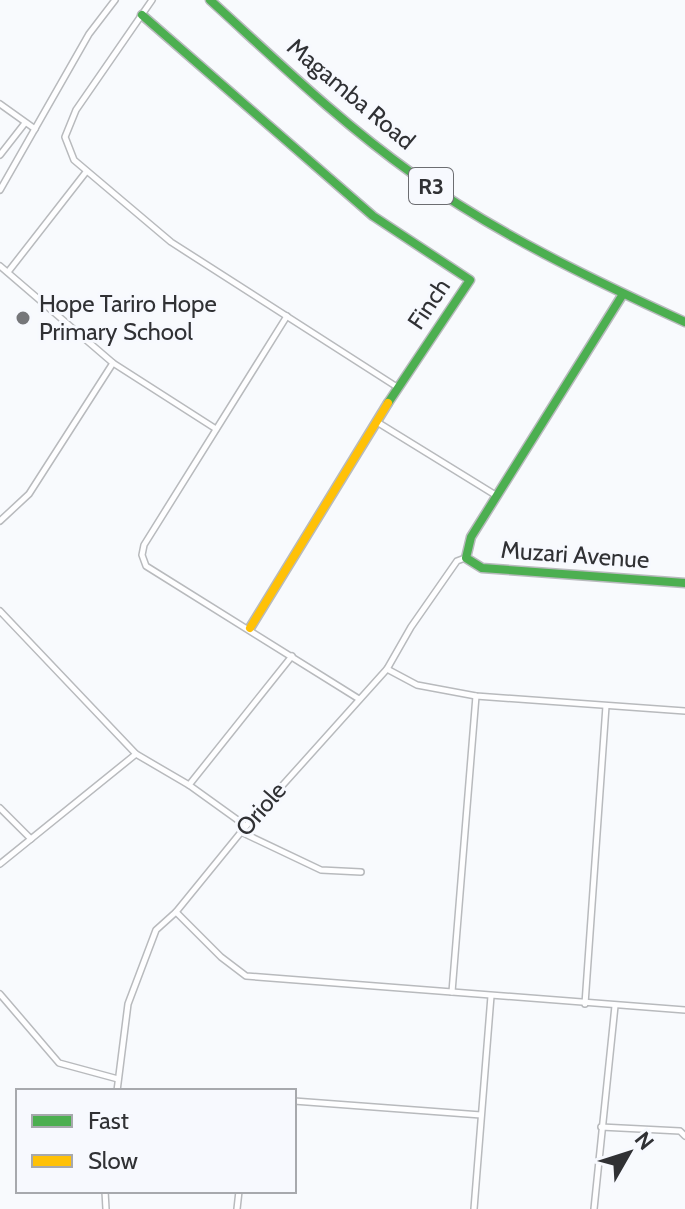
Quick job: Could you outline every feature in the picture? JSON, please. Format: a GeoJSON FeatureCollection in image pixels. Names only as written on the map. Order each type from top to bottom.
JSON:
{"type":"FeatureCollection","features":[{"type":"Feature","properties":{"kind":"main road","name":"Magamba Road"},"geometry":{"type":"LineString","coordinates":[[210,0],[323,102],[440,193],[520,243],[685,322]]}},
{"type":"Feature","properties":{"kind":"main road","name":"Finch"},"geometry":{"type":"LineString","coordinates":[[142,15],[373,216],[470,280],[398,387],[250,628]]}},
{"type":"Feature","properties":{"kind":"main road"},"geometry":{"type":"LineString","coordinates":[[466,558],[471,537],[623,294]]}},
{"type":"Feature","properties":{"kind":"main road","name":"Muzari Avenue"},"geometry":{"type":"LineString","coordinates":[[466,558],[482,568],[685,583]]}},
{"type":"Feature","properties":{"kind":"street"},"geometry":{"type":"LineString","coordinates":[[0,190],[89,34],[115,0]]}},
{"type":"Feature","properties":{"kind":"street"},"geometry":{"type":"LineString","coordinates":[[152,0],[76,110],[65,137],[74,160],[171,242],[398,387]]}},
{"type":"Feature","properties":{"kind":"street"},"geometry":{"type":"LineString","coordinates":[[0,104],[35,129]]}},
{"type":"Feature","properties":{"kind":"street"},"geometry":{"type":"LineString","coordinates":[[0,155],[25,123]]}},
{"type":"Feature","properties":{"kind":"street"},"geometry":{"type":"LineString","coordinates":[[8,272],[86,172]]}},
{"type":"Feature","properties":{"kind":"street"},"geometry":{"type":"LineString","coordinates":[[0,266],[113,363],[216,429]]}},
{"type":"Feature","properties":{"kind":"street"},"geometry":{"type":"LineString","coordinates":[[287,316],[144,545],[142,555],[146,566],[250,628],[359,699]]}},
{"type":"Feature","properties":{"kind":"street"},"geometry":{"type":"LineString","coordinates":[[0,521],[29,494],[113,363]]}},
{"type":"Feature","properties":{"kind":"street"},"geometry":{"type":"LineString","coordinates":[[377,422],[497,496]]}},
{"type":"Feature","properties":{"kind":"street","name":"Oriole"},"geometry":{"type":"LineString","coordinates":[[117,1089],[128,1004],[156,930],[176,912],[246,826],[387,669],[411,627],[457,561],[466,558]]}},
{"type":"Feature","properties":{"kind":"street"},"geometry":{"type":"LineString","coordinates":[[0,611],[136,754],[189,785],[246,826]]}},
{"type":"Feature","properties":{"kind":"street"},"geometry":{"type":"LineString","coordinates":[[189,785],[292,656]]}},
{"type":"Feature","properties":{"kind":"street"},"geometry":{"type":"LineString","coordinates":[[387,669],[417,685],[476,696],[685,711]]}},
{"type":"Feature","properties":{"kind":"street"},"geometry":{"type":"LineString","coordinates":[[452,992],[476,696]]}},
{"type":"Feature","properties":{"kind":"street"},"geometry":{"type":"LineString","coordinates":[[585,1004],[606,706]]}},
{"type":"Feature","properties":{"kind":"street"},"geometry":{"type":"LineString","coordinates":[[0,864],[136,754]]}},
{"type":"Feature","properties":{"kind":"street"},"geometry":{"type":"LineString","coordinates":[[0,808],[31,839]]}},
{"type":"Feature","properties":{"kind":"street"},"geometry":{"type":"LineString","coordinates":[[241,832],[321,870],[361,872]]}},
{"type":"Feature","properties":{"kind":"street"},"geometry":{"type":"LineString","coordinates":[[176,912],[221,957],[246,976],[685,1010]]}},
{"type":"Feature","properties":{"kind":"street"},"geometry":{"type":"LineString","coordinates":[[0,994],[59,1063],[71,1069],[118,1079]]}},
{"type":"Feature","properties":{"kind":"street"},"geometry":{"type":"LineString","coordinates":[[474,1209],[491,996]]}},
{"type":"Feature","properties":{"kind":"street"},"geometry":{"type":"LineString","coordinates":[[594,1209],[615,1006]]}},
{"type":"Feature","properties":{"kind":"street"},"geometry":{"type":"LineString","coordinates":[[296,1101],[481,1115]]}},
{"type":"Feature","properties":{"kind":"street"},"geometry":{"type":"LineString","coordinates":[[601,1127],[680,1131],[685,1136]]}},
{"type":"Feature","properties":{"kind":"traffic: fast"},"geometry":{"type":"LineString","coordinates":[[210,0],[360,133],[445,196],[545,254],[685,322]]}},
{"type":"Feature","properties":{"kind":"traffic: fast"},"geometry":{"type":"LineString","coordinates":[[142,15],[373,216],[470,280],[388,403]]}},
{"type":"Feature","properties":{"kind":"traffic: fast"},"geometry":{"type":"LineString","coordinates":[[623,294],[471,537],[466,558],[482,568],[685,583]]}},
{"type":"Feature","properties":{"kind":"traffic: slow"},"geometry":{"type":"LineString","coordinates":[[250,628],[388,403]]}},
{"type":"Feature","properties":{"kind":"place","name":"Hope Tariro Hope Primary School"},"geometry":{"type":"Point","coordinates":[23,318]}}]}
